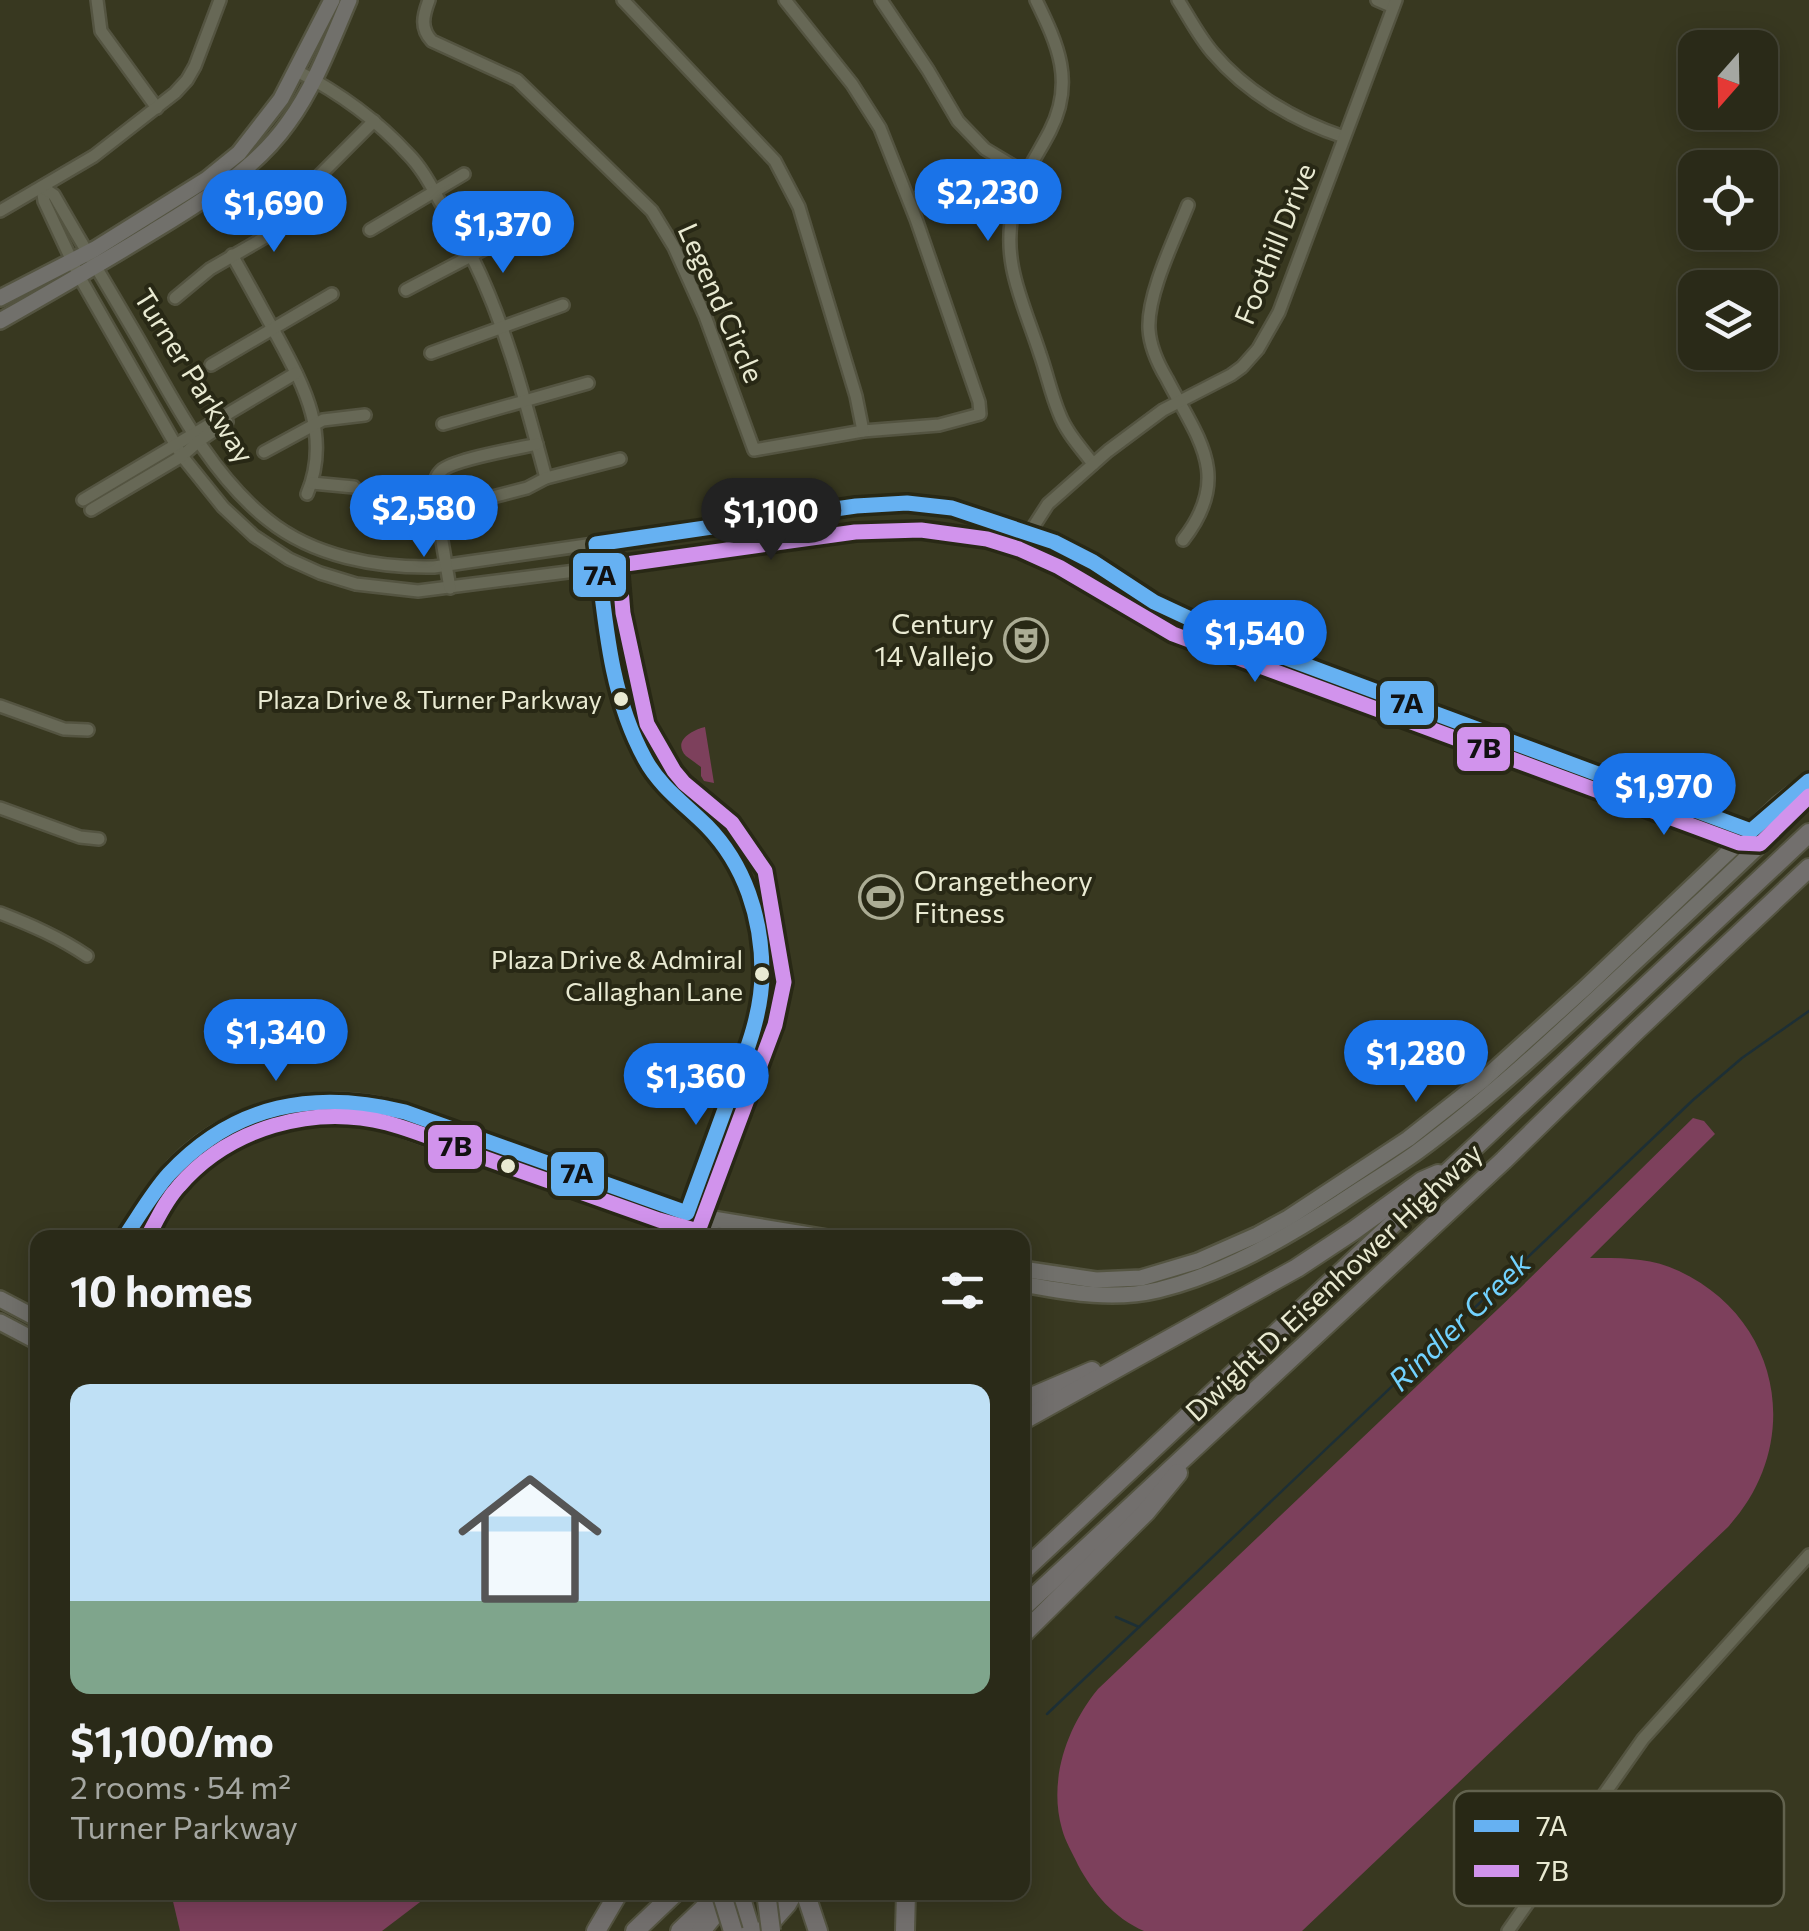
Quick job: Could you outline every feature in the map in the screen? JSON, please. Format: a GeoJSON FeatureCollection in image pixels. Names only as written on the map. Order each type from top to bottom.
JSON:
{"type":"FeatureCollection","features":[{"type":"Feature","properties":{"kind":"highway","name":"Dwight D. Eisenhower Highway"},"geometry":{"type":"LineString","coordinates":[[1030,1564],[1809,833]]}},
{"type":"Feature","properties":{"kind":"highway","name":"Dwight D. Eisenhower Highway"},"geometry":{"type":"LineString","coordinates":[[1030,1600],[1504,1160],[1809,868]]}},
{"type":"Feature","properties":{"kind":"highway"},"geometry":{"type":"LineString","coordinates":[[1030,1417],[1316,1256],[1422,1181],[1455,1166]]}},
{"type":"Feature","properties":{"kind":"highway"},"geometry":{"type":"LineString","coordinates":[[1030,1397],[1188,1328]]}},
{"type":"Feature","properties":{"kind":"highway"},"geometry":{"type":"LineString","coordinates":[[1030,1627],[1146,1512],[1200,1444]]}},
{"type":"Feature","properties":{"kind":"highway"},"geometry":{"type":"LineString","coordinates":[[596,1931],[614,1900]]}},
{"type":"Feature","properties":{"kind":"highway"},"geometry":{"type":"LineString","coordinates":[[635,1931],[668,1900]]}},
{"type":"Feature","properties":{"kind":"highway"},"geometry":{"type":"LineString","coordinates":[[680,1931],[713,1900]]}},
{"type":"Feature","properties":{"kind":"highway"},"geometry":{"type":"LineString","coordinates":[[723,1900],[732,1931]]}},
{"type":"Feature","properties":{"kind":"highway"},"geometry":{"type":"LineString","coordinates":[[700,1931],[729,1900]]}},
{"type":"Feature","properties":{"kind":"highway"},"geometry":{"type":"LineString","coordinates":[[739,1900],[751,1931]]}},
{"type":"Feature","properties":{"kind":"highway"},"geometry":{"type":"LineString","coordinates":[[767,1900],[770,1931]]}},
{"type":"Feature","properties":{"kind":"highway"},"geometry":{"type":"LineString","coordinates":[[763,1931],[789,1900]]}},
{"type":"Feature","properties":{"kind":"highway"},"geometry":{"type":"LineString","coordinates":[[808,1900],[818,1931]]}},
{"type":"Feature","properties":{"kind":"highway"},"geometry":{"type":"LineString","coordinates":[[905,1931],[906,1900]]}},
{"type":"Feature","properties":{"kind":"main road"},"geometry":{"type":"LineString","coordinates":[[92,260],[239,153],[281,100],[332,0]]}},
{"type":"Feature","properties":{"kind":"main road"},"geometry":{"type":"LineString","coordinates":[[0,298],[92,260],[190,208],[258,158],[286,125],[315,75],[349,0]]}},
{"type":"Feature","properties":{"kind":"main road"},"geometry":{"type":"LineString","coordinates":[[0,321],[75,268]]}},
{"type":"Feature","properties":{"kind":"main road"},"geometry":{"type":"LineString","coordinates":[[1030,1270],[1096,1280],[1141,1278],[1198,1261],[1288,1218],[1408,1139],[1470,1090],[1738,844],[1756,838],[1789,796],[1809,781]]}},
{"type":"Feature","properties":{"kind":"main road"},"geometry":{"type":"LineString","coordinates":[[1030,1285],[1095,1295],[1156,1290],[1244,1258],[1296,1230],[1401,1163],[1498,1088],[1756,838],[1809,796]]}},
{"type":"Feature","properties":{"kind":"main road"},"geometry":{"type":"LineString","coordinates":[[132,1230],[160,1184],[202,1143],[270,1109],[330,1100],[405,1112],[713,1230]]}},
{"type":"Feature","properties":{"kind":"main road"},"geometry":{"type":"LineString","coordinates":[[151,1230],[181,1183],[223,1147],[274,1124],[330,1115],[388,1123],[692,1222],[760,1230]]}},
{"type":"Feature","properties":{"kind":"main road"},"geometry":{"type":"LineString","coordinates":[[0,1296],[30,1306]]}},
{"type":"Feature","properties":{"kind":"main road"},"geometry":{"type":"LineString","coordinates":[[0,1296],[30,1314]]}},
{"type":"Feature","properties":{"kind":"main road"},"geometry":{"type":"LineString","coordinates":[[0,1322],[30,1338]]}},
{"type":"Feature","properties":{"kind":"street"},"geometry":{"type":"LineString","coordinates":[[97,0],[101,31],[157,108]]}},
{"type":"Feature","properties":{"kind":"street"},"geometry":{"type":"LineString","coordinates":[[0,211],[94,156],[187,80],[220,0]]}},
{"type":"Feature","properties":{"kind":"street","name":"Legend Circle"},"geometry":{"type":"LineString","coordinates":[[429,0],[422,25],[432,41],[517,80],[652,212],[674,247],[704,316],[754,450],[862,431],[939,425],[980,414],[916,219],[880,128],[852,84],[785,0]]}},
{"type":"Feature","properties":{"kind":"street"},"geometry":{"type":"LineString","coordinates":[[623,0],[775,161],[799,207],[856,396],[862,431]]}},
{"type":"Feature","properties":{"kind":"street"},"geometry":{"type":"LineString","coordinates":[[880,0],[958,122],[984,148],[1026,173]]}},
{"type":"Feature","properties":{"kind":"street"},"geometry":{"type":"LineString","coordinates":[[1036,0],[1056,41],[1062,79],[1058,113],[1026,173],[1013,208],[1009,255],[1060,415],[1093,464]]}},
{"type":"Feature","properties":{"kind":"street"},"geometry":{"type":"LineString","coordinates":[[1178,0],[1210,49],[1249,87],[1288,112],[1344,136]]}},
{"type":"Feature","properties":{"kind":"street"},"geometry":{"type":"LineString","coordinates":[[1377,0],[1395,4]]}},
{"type":"Feature","properties":{"kind":"street","name":"Foothill Drive"},"geometry":{"type":"LineString","coordinates":[[1030,532],[1048,504],[1093,464],[1162,410],[1242,367],[1267,336],[1395,4]]}},
{"type":"Feature","properties":{"kind":"street"},"geometry":{"type":"LineString","coordinates":[[297,70],[315,75],[374,121],[411,156],[433,191],[472,256],[502,328],[546,478]]}},
{"type":"Feature","properties":{"kind":"street"},"geometry":{"type":"LineString","coordinates":[[318,177],[374,121]]}},
{"type":"Feature","properties":{"kind":"street"},"geometry":{"type":"LineString","coordinates":[[370,230],[464,174]]}},
{"type":"Feature","properties":{"kind":"street","name":"Turner Parkway"},"geometry":{"type":"LineString","coordinates":[[42,187],[54,195],[196,437],[242,495],[288,533],[341,556],[403,568],[446,566],[802,513],[907,503],[952,508],[1030,532],[1093,562],[1154,602],[1227,636],[1756,838]]}},
{"type":"Feature","properties":{"kind":"street","name":"Turner Parkway"},"geometry":{"type":"LineString","coordinates":[[42,187],[44,201],[75,268],[178,450],[224,507],[254,536],[320,573],[356,584],[418,591],[828,534],[901,528],[992,540],[1062,568],[1173,634],[1738,844]]}},
{"type":"Feature","properties":{"kind":"street"},"geometry":{"type":"LineString","coordinates":[[1183,540],[1205,501],[1208,474],[1201,443],[1158,364],[1149,326],[1155,292],[1188,205]]}},
{"type":"Feature","properties":{"kind":"street"},"geometry":{"type":"LineString","coordinates":[[176,298],[210,269],[295,220]]}},
{"type":"Feature","properties":{"kind":"street"},"geometry":{"type":"LineString","coordinates":[[406,290],[510,236]]}},
{"type":"Feature","properties":{"kind":"street"},"geometry":{"type":"LineString","coordinates":[[232,255],[298,376],[316,423],[317,460],[310,488],[354,487]]}},
{"type":"Feature","properties":{"kind":"street"},"geometry":{"type":"LineString","coordinates":[[211,365],[332,294]]}},
{"type":"Feature","properties":{"kind":"street"},"geometry":{"type":"LineString","coordinates":[[431,353],[563,306]]}},
{"type":"Feature","properties":{"kind":"street"},"geometry":{"type":"LineString","coordinates":[[87,505],[298,376]]}},
{"type":"Feature","properties":{"kind":"street"},"geometry":{"type":"LineString","coordinates":[[443,424],[588,383]]}},
{"type":"Feature","properties":{"kind":"street"},"geometry":{"type":"LineString","coordinates":[[264,452],[323,420],[365,414]]}},
{"type":"Feature","properties":{"kind":"street"},"geometry":{"type":"LineString","coordinates":[[450,588],[434,480],[451,464],[537,444]]}},
{"type":"Feature","properties":{"kind":"street"},"geometry":{"type":"LineString","coordinates":[[478,501],[620,459]]}},
{"type":"Feature","properties":{"kind":"street"},"geometry":{"type":"LineString","coordinates":[[1030,532],[1035,546],[1056,555],[1062,568]]}},
{"type":"Feature","properties":{"kind":"street"},"geometry":{"type":"LineString","coordinates":[[616,541],[624,612],[647,724],[684,784],[732,822],[765,871],[784,982],[775,1025],[692,1222]]}},
{"type":"Feature","properties":{"kind":"street"},"geometry":{"type":"LineString","coordinates":[[596,544],[611,659],[622,706],[641,753],[652,774],[717,836],[740,868],[760,932],[762,976],[758,1014],[692,1222]]}},
{"type":"Feature","properties":{"kind":"street"},"geometry":{"type":"LineString","coordinates":[[0,706],[64,729],[88,730]]}},
{"type":"Feature","properties":{"kind":"street"},"geometry":{"type":"LineString","coordinates":[[0,808],[99,840]]}},
{"type":"Feature","properties":{"kind":"street"},"geometry":{"type":"LineString","coordinates":[[0,913],[62,939],[87,956]]}},
{"type":"Feature","properties":{"kind":"street"},"geometry":{"type":"LineString","coordinates":[[1606,1791],[1643,1739],[1809,1555]]}},
{"type":"Feature","properties":{"kind":"street"},"geometry":{"type":"LineString","coordinates":[[1508,1931],[1526,1906]]}},
{"type":"Feature","properties":{"kind":"shaded area"},"geometry":{"type":"Polygon","coordinates":[[[705,727],[714,783],[704,781],[701,767],[686,756],[681,746],[690,734],[705,727]]]}},
{"type":"Feature","properties":{"kind":"shaded area"},"geometry":{"type":"Polygon","coordinates":[[[1693,1118],[1704,1121],[1715,1134],[1590,1258],[1635,1259],[1668,1266],[1714,1292],[1741,1320],[1760,1351],[1771,1386],[1773,1422],[1767,1459],[1752,1494],[1728,1527],[1302,1931],[1144,1931],[1123,1919],[1105,1904],[1084,1875],[1065,1838],[1058,1810],[1063,1755],[1087,1704],[1098,1689],[1693,1118]]]}},
{"type":"Feature","properties":{"kind":"shaded area"},"geometry":{"type":"Polygon","coordinates":[[[173,1900],[423,1900],[382,1931],[180,1931],[173,1900]]]}},
{"type":"Feature","properties":{"kind":"waterway","name":"Rindler Creek"},"geometry":{"type":"LineString","coordinates":[[1116,1617],[1139,1627],[1693,1100],[1742,1058],[1809,1011]]}},
{"type":"Feature","properties":{"kind":"waterway"},"geometry":{"type":"LineString","coordinates":[[1047,1714],[1139,1627]]}},
{"type":"Feature","properties":{"kind":"transit line","name":"7A"},"geometry":{"type":"LineString","coordinates":[[129,1230],[169,1174],[221,1131],[278,1108],[339,1102],[405,1112],[687,1213],[756,1021],[762,973],[759,932],[749,894],[732,858],[707,826],[658,778],[633,734],[610,654],[596,544],[856,506],[907,503],[952,508],[1054,542],[1154,602],[1227,636],[1751,831],[1809,781]]}},
{"type":"Feature","properties":{"kind":"transit line","name":"7B"},"geometry":{"type":"LineString","coordinates":[[698,1230],[775,1025],[784,982],[765,871],[732,823],[674,771],[647,724],[623,613],[619,565],[855,532],[921,530],[987,539],[1059,567],[1173,634],[1739,843],[1760,844],[1809,796]]}},
{"type":"Feature","properties":{"kind":"transit line","name":"7B"},"geometry":{"type":"LineString","coordinates":[[151,1230],[174,1192],[222,1149],[274,1126],[330,1117],[359,1118],[400,1127],[694,1230]]}},
{"type":"Feature","properties":{"kind":"place","name":"Century 14 Vallejo"},"geometry":{"type":"Point","coordinates":[1026,640]}},
{"type":"Feature","properties":{"kind":"place","name":"Plaza Drive & Turner Parkway"},"geometry":{"type":"Point","coordinates":[621,699]}},
{"type":"Feature","properties":{"kind":"place","name":"Orangetheory Fitness"},"geometry":{"type":"Point","coordinates":[881,897]}},
{"type":"Feature","properties":{"kind":"place","name":"Plaza Drive & Admiral Callaghan Lane"},"geometry":{"type":"Point","coordinates":[762,974]}}]}
